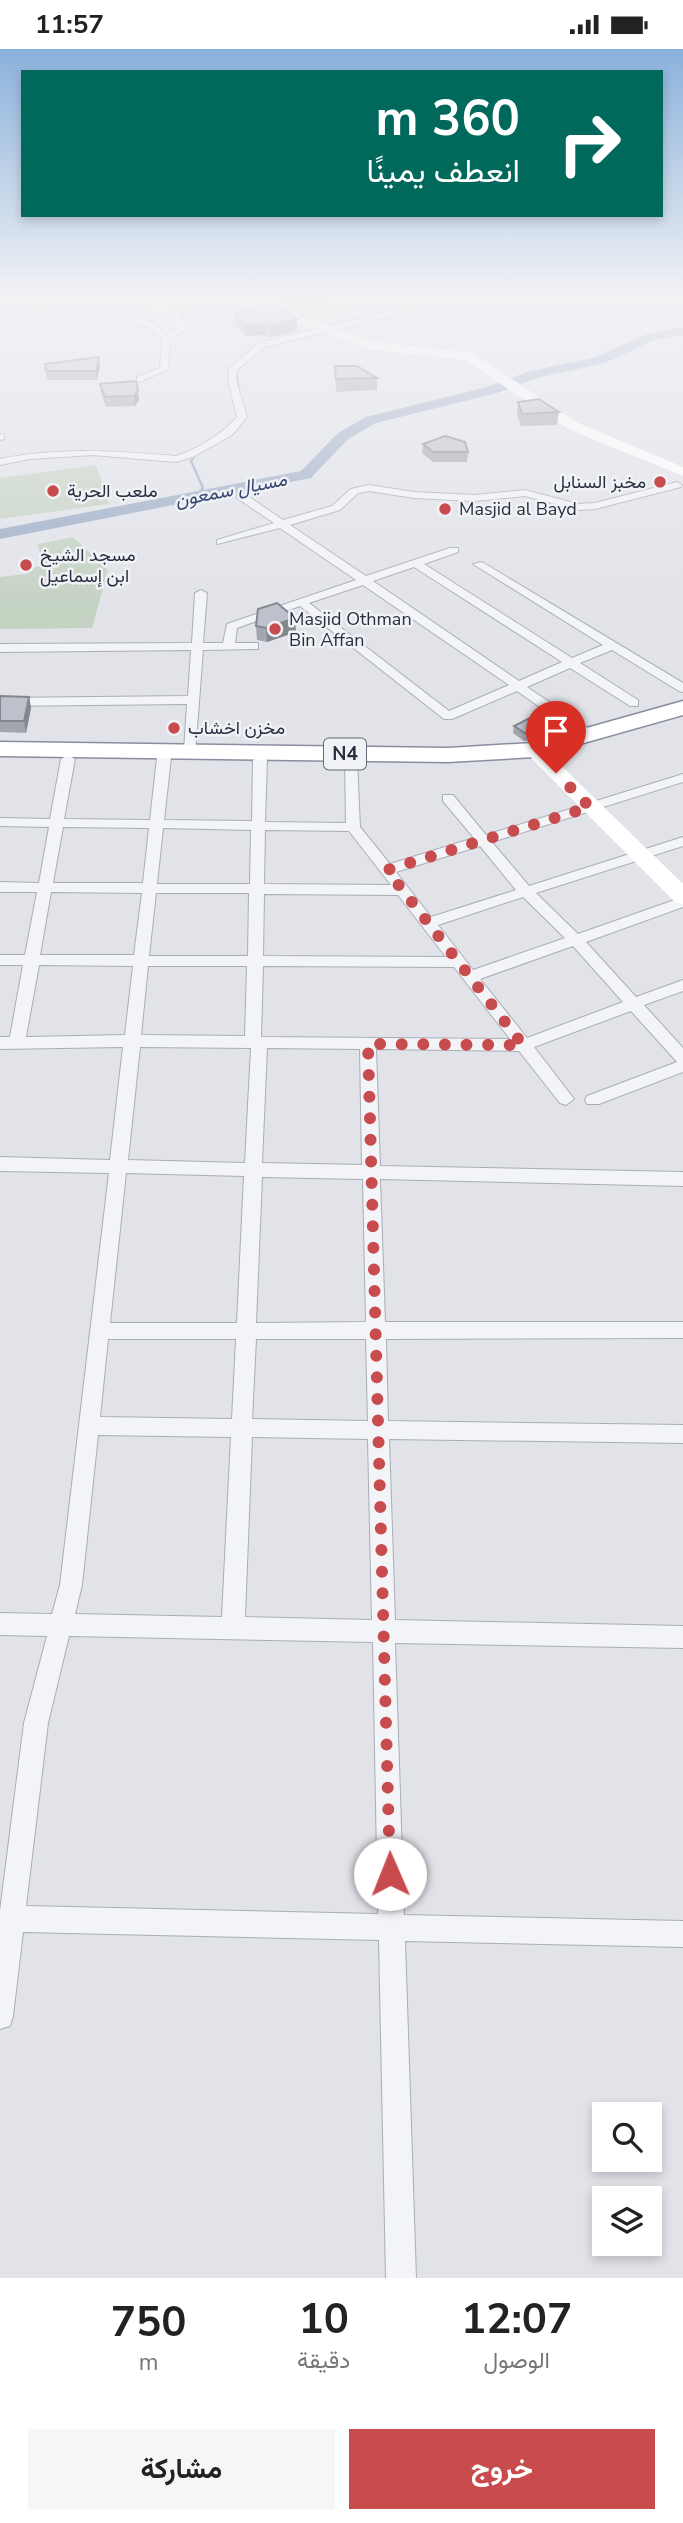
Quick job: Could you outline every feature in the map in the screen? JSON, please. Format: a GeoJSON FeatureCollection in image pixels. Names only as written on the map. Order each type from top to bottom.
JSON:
{"type":"FeatureCollection","features":[{"type":"Feature","properties":{"kind":"highway","name":"N4"},"geometry":{"type":"LineString","coordinates":[[0,757],[68,759],[448,755],[534,750],[683,708]]}},
{"type":"Feature","properties":{"kind":"highway","name":"N4"},"geometry":{"type":"LineString","coordinates":[[0,749],[190,751],[352,761],[444,763],[540,756],[683,716]]}},
{"type":"Feature","properties":{"kind":"main road"},"geometry":{"type":"LineString","coordinates":[[539,403],[573,426],[660,462],[680,481]]}},
{"type":"Feature","properties":{"kind":"main road"},"geometry":{"type":"LineString","coordinates":[[540,756],[590,807],[643,854],[683,900]]}},
{"type":"Feature","properties":{"kind":"street"},"geometry":{"type":"LineString","coordinates":[[0,462],[30,456],[93,452],[176,459],[190,455],[205,444],[229,433],[242,417],[238,403]]}},
{"type":"Feature","properties":{"kind":"street"},"geometry":{"type":"LineString","coordinates":[[221,543],[336,508],[355,491],[369,488],[394,494],[474,498],[525,493],[578,507],[595,506],[680,481]]}},
{"type":"Feature","properties":{"kind":"street"},"geometry":{"type":"LineString","coordinates":[[241,496],[589,735]]}},
{"type":"Feature","properties":{"kind":"street"},"geometry":{"type":"LineString","coordinates":[[229,646],[231,626],[454,549]]}},
{"type":"Feature","properties":{"kind":"street"},"geometry":{"type":"LineString","coordinates":[[415,563],[634,703]]}},
{"type":"Feature","properties":{"kind":"street"},"geometry":{"type":"LineString","coordinates":[[478,564],[683,688]]}},
{"type":"Feature","properties":{"kind":"street"},"geometry":{"type":"LineString","coordinates":[[190,751],[201,593]]}},
{"type":"Feature","properties":{"kind":"street"},"geometry":{"type":"LineString","coordinates":[[301,602],[448,716],[613,645]]}},
{"type":"Feature","properties":{"kind":"street"},"geometry":{"type":"LineString","coordinates":[[0,648],[254,646]]}},
{"type":"Feature","properties":{"kind":"street"},"geometry":{"type":"LineString","coordinates":[[0,702],[194,700]]}},
{"type":"Feature","properties":{"kind":"street"},"geometry":{"type":"LineString","coordinates":[[233,1629],[253,1169],[259,756]]}},
{"type":"Feature","properties":{"kind":"street"},"geometry":{"type":"LineString","coordinates":[[0,2016],[36,1723],[71,1585],[164,758]]}},
{"type":"Feature","properties":{"kind":"street"},"geometry":{"type":"LineString","coordinates":[[68,759],[59,823],[33,960],[8,1043],[132,1041],[523,1045],[683,985]]}},
{"type":"Feature","properties":{"kind":"street"},"geometry":{"type":"LineString","coordinates":[[352,761],[353,827],[566,1099]]}},
{"type":"Feature","properties":{"kind":"street"},"geometry":{"type":"LineString","coordinates":[[387,870],[683,778]]}},
{"type":"Feature","properties":{"kind":"street"},"geometry":{"type":"LineString","coordinates":[[448,798],[526,892],[576,940],[683,1058]]}},
{"type":"Feature","properties":{"kind":"street"},"geometry":{"type":"LineString","coordinates":[[0,822],[353,827]]}},
{"type":"Feature","properties":{"kind":"street"},"geometry":{"type":"LineString","coordinates":[[428,923],[683,841]]}},
{"type":"Feature","properties":{"kind":"street"},"geometry":{"type":"LineString","coordinates":[[0,887],[402,890]]}},
{"type":"Feature","properties":{"kind":"street"},"geometry":{"type":"LineString","coordinates":[[470,977],[683,900]]}},
{"type":"Feature","properties":{"kind":"street"},"geometry":{"type":"LineString","coordinates":[[0,960],[459,962]]}},
{"type":"Feature","properties":{"kind":"street"},"geometry":{"type":"LineString","coordinates":[[368,1044],[401,2278]]}},
{"type":"Feature","properties":{"kind":"street"},"geometry":{"type":"LineString","coordinates":[[593,1100],[683,1066]]}},
{"type":"Feature","properties":{"kind":"street"},"geometry":{"type":"LineString","coordinates":[[0,1164],[683,1179]]}},
{"type":"Feature","properties":{"kind":"street"},"geometry":{"type":"LineString","coordinates":[[100,1331],[683,1330]]}},
{"type":"Feature","properties":{"kind":"street"},"geometry":{"type":"LineString","coordinates":[[89,1426],[683,1434]]}},
{"type":"Feature","properties":{"kind":"street"},"geometry":{"type":"LineString","coordinates":[[0,1624],[683,1637]]}},
{"type":"Feature","properties":{"kind":"street"},"geometry":{"type":"LineString","coordinates":[[12,1919],[683,1934]]}},
{"type":"Feature","properties":{"kind":"green space","name":"ملعب الحرية"},"geometry":{"type":"Polygon","coordinates":[[[96,465],[109,504],[0,519],[0,478],[96,465]]]}},
{"type":"Feature","properties":{"kind":"green space"},"geometry":{"type":"Polygon","coordinates":[[[73,537],[108,570],[92,628],[0,629],[0,577],[26,574],[28,569],[42,566],[38,544],[73,537]]]}},
{"type":"Feature","properties":{"kind":"building"},"geometry":{"type":"Polygon","coordinates":[[[518,403],[545,403],[559,412],[522,414],[518,403]]]}},
{"type":"Feature","properties":{"kind":"building"},"geometry":{"type":"Polygon","coordinates":[[[445,436],[465,442],[468,452],[433,452],[423,444],[445,436]]]}},
{"type":"Feature","properties":{"kind":"building"},"geometry":{"type":"Polygon","coordinates":[[[277,603],[295,618],[266,628],[256,626],[258,609],[277,603]]]}},
{"type":"Feature","properties":{"kind":"building"},"geometry":{"type":"Polygon","coordinates":[[[0,696],[29,697],[24,721],[0,721],[0,696]]]}},
{"type":"Feature","properties":{"kind":"building"},"geometry":{"type":"Polygon","coordinates":[[[534,716],[548,726],[534,733],[525,733],[514,726],[534,716]]]}},
{"type":"Feature","properties":{"kind":"waterway","name":"مسيال سمعون"},"geometry":{"type":"LineString","coordinates":[[0,534],[306,475],[343,436],[371,420],[439,403]]}},
{"type":"Feature","properties":{"kind":"waterway"},"geometry":{"type":"LineString","coordinates":[[194,498],[203,488],[191,461],[196,454]]}},
{"type":"Feature","properties":{"kind":"place","name":"مخبز السنابل"},"geometry":{"type":"Point","coordinates":[660,482]}},
{"type":"Feature","properties":{"kind":"place","name":"ملعب الحرية"},"geometry":{"type":"Point","coordinates":[53,491]}},
{"type":"Feature","properties":{"kind":"place","name":"Masjid al Bayd"},"geometry":{"type":"Point","coordinates":[445,509]}},
{"type":"Feature","properties":{"kind":"place","name":"مسجد الشيخ ابن إسماعيل"},"geometry":{"type":"Point","coordinates":[26,565]}},
{"type":"Feature","properties":{"kind":"place","name":"Masjid Othman Bin Affan"},"geometry":{"type":"Point","coordinates":[275,629]}},
{"type":"Feature","properties":{"kind":"place","name":"مخزن اخشاب"},"geometry":{"type":"Point","coordinates":[174,728]}},
{"type":"Feature","properties":{"kind":"route"},"geometry":{"type":"LineString","coordinates":[[390,1874],[368,1044],[523,1045],[387,870],[590,807],[556,773]]}}]}
